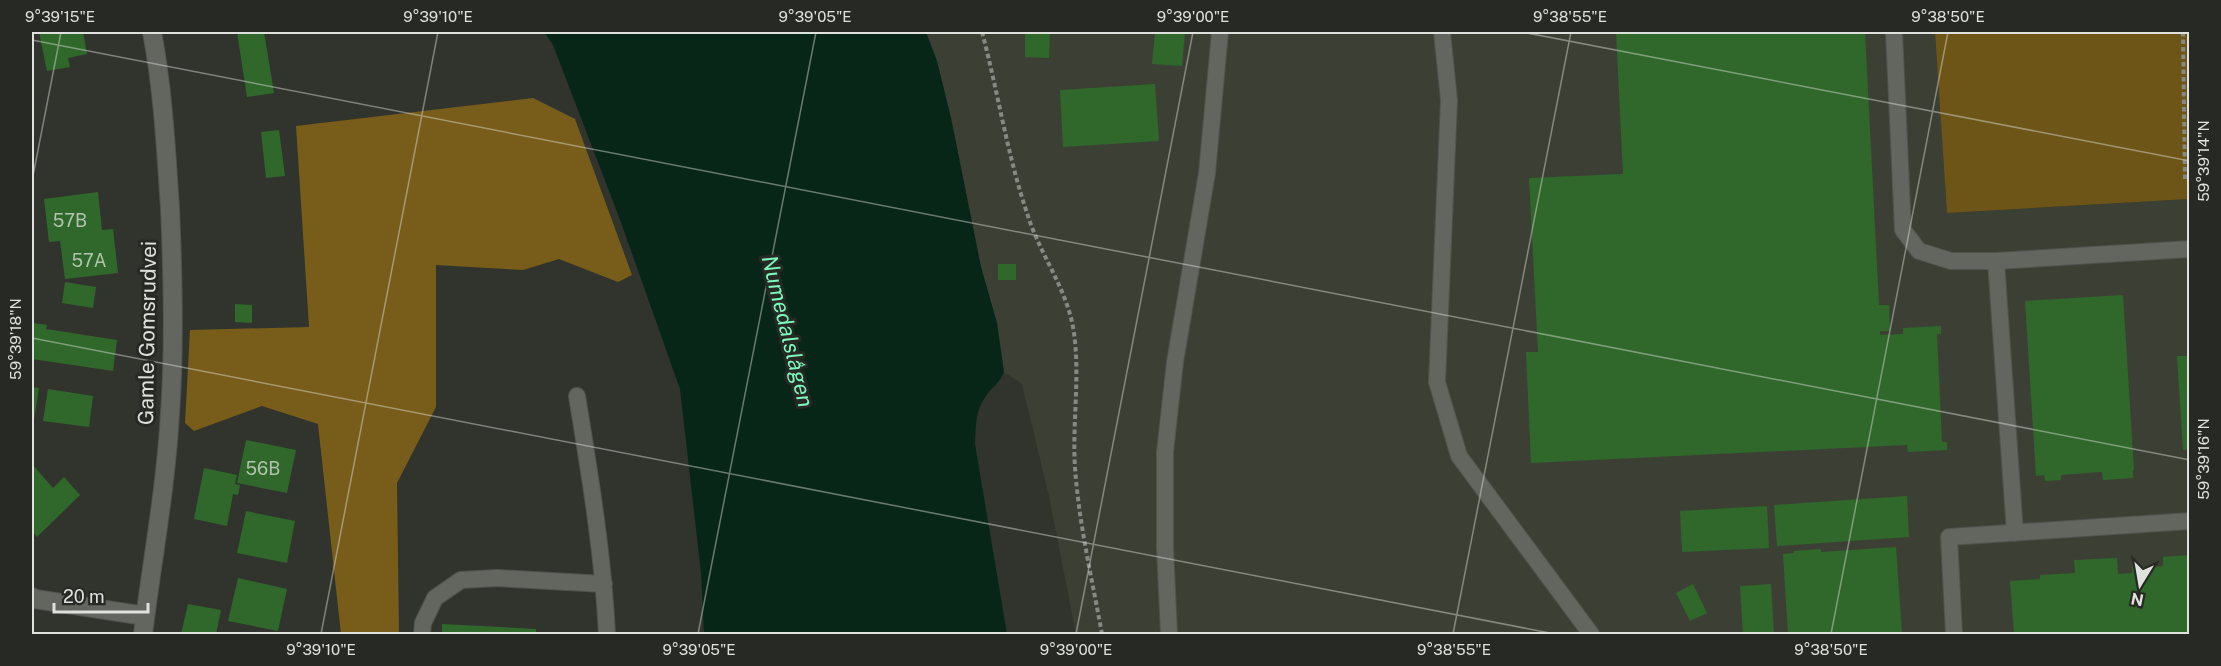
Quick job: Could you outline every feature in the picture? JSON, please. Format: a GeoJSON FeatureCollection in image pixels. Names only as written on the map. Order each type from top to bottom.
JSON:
{"type":"FeatureCollection","features":[{"type":"Feature","properties":{"kind":"street","name":"Gamle Gomsrudvei"},"geometry":{"type":"LineString","coordinates":[[142,634],[164,480],[169,424],[172,331],[172,264],[165,125],[152,32]]}},
{"type":"Feature","properties":{"kind":"street"},"geometry":{"type":"LineString","coordinates":[[32,597],[145,616]]}},
{"type":"Feature","properties":{"kind":"lane"},"geometry":{"type":"LineString","coordinates":[[1169,634],[1165,548],[1165,452],[1175,362],[1207,173],[1220,32]]}},
{"type":"Feature","properties":{"kind":"lane"},"geometry":{"type":"LineString","coordinates":[[1442,32],[1449,100],[1437,382],[1459,456],[1591,634]]}},
{"type":"Feature","properties":{"kind":"lane"},"geometry":{"type":"LineString","coordinates":[[1894,32],[1903,230],[1919,251],[1951,261],[1996,261],[2190,249]]}},
{"type":"Feature","properties":{"kind":"lane"},"geometry":{"type":"LineString","coordinates":[[1996,261],[2015,533]]}},
{"type":"Feature","properties":{"kind":"lane"},"geometry":{"type":"LineString","coordinates":[[578,396],[595,506],[607,634]]}},
{"type":"Feature","properties":{"kind":"lane"},"geometry":{"type":"LineString","coordinates":[[1954,634],[1949,537],[2190,521]]}},
{"type":"Feature","properties":{"kind":"lane"},"geometry":{"type":"LineString","coordinates":[[422,634],[423,623],[435,598],[461,580],[496,578],[604,584]]}},
{"type":"Feature","properties":{"kind":"path"},"geometry":{"type":"LineString","coordinates":[[982,32],[1026,213],[1066,298],[1073,328],[1076,359],[1075,468],[1083,532],[1102,634]]}},
{"type":"Feature","properties":{"kind":"path"},"geometry":{"type":"LineString","coordinates":[[2183,32],[2185,181]]}},
{"type":"Feature","properties":{"kind":"shaded area"},"geometry":{"type":"Polygon","coordinates":[[[926,32],[1935,32],[1947,213],[2189,199],[2189,634],[1076,634],[1049,496],[1022,384],[1004,372],[997,323],[981,267],[951,118],[937,61],[926,32]]]}},
{"type":"Feature","properties":{"kind":"shaded area"},"geometry":{"type":"Polygon","coordinates":[[[1935,32],[2189,32],[2189,199],[1947,213],[1935,32]]]}},
{"type":"Feature","properties":{"kind":"shaded area"},"geometry":{"type":"Polygon","coordinates":[[[533,98],[575,119],[632,275],[618,282],[559,259],[523,270],[436,265],[436,407],[397,483],[399,634],[341,634],[318,424],[262,406],[194,431],[185,423],[190,330],[309,327],[296,126],[533,98]]]}},
{"type":"Feature","properties":{"kind":"water","name":"Numedalslågen"},"geometry":{"type":"Polygon","coordinates":[[[544,32],[926,32],[937,61],[951,118],[981,267],[997,323],[1004,372],[982,401],[977,419],[975,444],[1007,634],[704,634],[701,573],[680,389],[619,217],[553,45],[544,32]]]}},
{"type":"Feature","properties":{"kind":"building"},"geometry":{"type":"Polygon","coordinates":[[[39,32],[83,32],[87,54],[68,58],[70,67],[47,71],[39,32]]]}},
{"type":"Feature","properties":{"kind":"building"},"geometry":{"type":"Polygon","coordinates":[[[237,32],[264,32],[274,93],[247,97],[237,32]]]}},
{"type":"Feature","properties":{"kind":"building"},"geometry":{"type":"Polygon","coordinates":[[[1025,32],[1050,32],[1049,58],[1025,57],[1025,32]]]}},
{"type":"Feature","properties":{"kind":"building"},"geometry":{"type":"Polygon","coordinates":[[[1155,32],[1185,32],[1182,66],[1152,64],[1155,32]]]}},
{"type":"Feature","properties":{"kind":"building"},"geometry":{"type":"Polygon","coordinates":[[[1616,32],[1865,32],[1879,305],[1889,305],[1890,331],[1880,331],[1880,335],[1903,334],[1903,328],[1941,326],[1941,334],[1937,334],[1942,442],[1947,442],[1947,450],[1908,452],[1907,445],[1531,463],[1526,352],[1538,352],[1529,178],[1623,174],[1616,32]]]}},
{"type":"Feature","properties":{"kind":"building"},"geometry":{"type":"Polygon","coordinates":[[[1155,84],[1159,141],[1063,147],[1060,90],[1155,84]]]}},
{"type":"Feature","properties":{"kind":"building"},"geometry":{"type":"Polygon","coordinates":[[[279,130],[285,176],[266,178],[261,132],[279,130]]]}},
{"type":"Feature","properties":{"kind":"building"},"geometry":{"type":"Polygon","coordinates":[[[98,192],[102,230],[113,229],[118,273],[65,279],[60,241],[49,242],[44,199],[98,192]]]}},
{"type":"Feature","properties":{"kind":"building"},"geometry":{"type":"Polygon","coordinates":[[[998,264],[1016,264],[1016,280],[998,280],[998,264]]]}},
{"type":"Feature","properties":{"kind":"building"},"geometry":{"type":"Polygon","coordinates":[[[65,282],[96,287],[93,308],[62,303],[65,282]]]}},
{"type":"Feature","properties":{"kind":"building"},"geometry":{"type":"Polygon","coordinates":[[[2123,295],[2133,478],[2103,480],[2102,472],[2061,475],[2061,480],[2045,481],[2044,475],[2036,476],[2025,301],[2123,295]]]}},
{"type":"Feature","properties":{"kind":"building"},"geometry":{"type":"Polygon","coordinates":[[[235,304],[252,305],[252,323],[235,322],[235,304]]]}},
{"type":"Feature","properties":{"kind":"building"},"geometry":{"type":"Polygon","coordinates":[[[34,323],[47,325],[46,329],[117,340],[113,371],[32,359],[34,323]]]}},
{"type":"Feature","properties":{"kind":"building"},"geometry":{"type":"Polygon","coordinates":[[[2177,356],[2190,356],[2190,449],[2183,450],[2177,356]]]}},
{"type":"Feature","properties":{"kind":"building"},"geometry":{"type":"Polygon","coordinates":[[[32,387],[39,388],[34,420],[32,419],[32,387]]]}},
{"type":"Feature","properties":{"kind":"building"},"geometry":{"type":"Polygon","coordinates":[[[48,389],[93,396],[89,427],[43,421],[48,389]]]}},
{"type":"Feature","properties":{"kind":"building"},"geometry":{"type":"Polygon","coordinates":[[[246,440],[296,450],[287,493],[237,483],[246,440]]]}},
{"type":"Feature","properties":{"kind":"building"},"geometry":{"type":"Polygon","coordinates":[[[32,464],[53,488],[64,477],[80,495],[37,537],[32,531],[32,464]]]}},
{"type":"Feature","properties":{"kind":"building"},"geometry":{"type":"Polygon","coordinates":[[[204,468],[237,475],[235,484],[240,485],[238,495],[233,494],[227,526],[194,519],[204,468]]]}},
{"type":"Feature","properties":{"kind":"building"},"geometry":{"type":"Polygon","coordinates":[[[1907,496],[1909,537],[1777,546],[1774,505],[1907,496]]]}},
{"type":"Feature","properties":{"kind":"building"},"geometry":{"type":"Polygon","coordinates":[[[1767,506],[1769,548],[1682,552],[1680,511],[1767,506]]]}},
{"type":"Feature","properties":{"kind":"building"},"geometry":{"type":"Polygon","coordinates":[[[246,511],[295,521],[287,563],[237,553],[246,511]]]}},
{"type":"Feature","properties":{"kind":"building"},"geometry":{"type":"Polygon","coordinates":[[[1896,547],[1902,634],[1788,634],[1783,554],[1821,549],[1821,552],[1896,547]]]}},
{"type":"Feature","properties":{"kind":"building"},"geometry":{"type":"Polygon","coordinates":[[[2190,555],[2190,634],[2014,634],[2010,581],[2040,579],[2040,575],[2075,573],[2074,560],[2117,558],[2118,574],[2132,573],[2132,566],[2140,566],[2140,568],[2163,566],[2163,557],[2190,555]]]}},
{"type":"Feature","properties":{"kind":"building"},"geometry":{"type":"Polygon","coordinates":[[[238,578],[287,589],[278,631],[228,621],[238,578]]]}},
{"type":"Feature","properties":{"kind":"building"},"geometry":{"type":"Polygon","coordinates":[[[1693,584],[1707,613],[1690,621],[1676,593],[1693,584]]]}},
{"type":"Feature","properties":{"kind":"building"},"geometry":{"type":"Polygon","coordinates":[[[1771,584],[1774,634],[1743,634],[1740,586],[1771,584]]]}},
{"type":"Feature","properties":{"kind":"building"},"geometry":{"type":"Polygon","coordinates":[[[188,604],[221,610],[216,634],[181,634],[188,604]]]}},
{"type":"Feature","properties":{"kind":"building"},"geometry":{"type":"Polygon","coordinates":[[[442,624],[536,629],[536,634],[442,634],[442,624]]]}}]}
